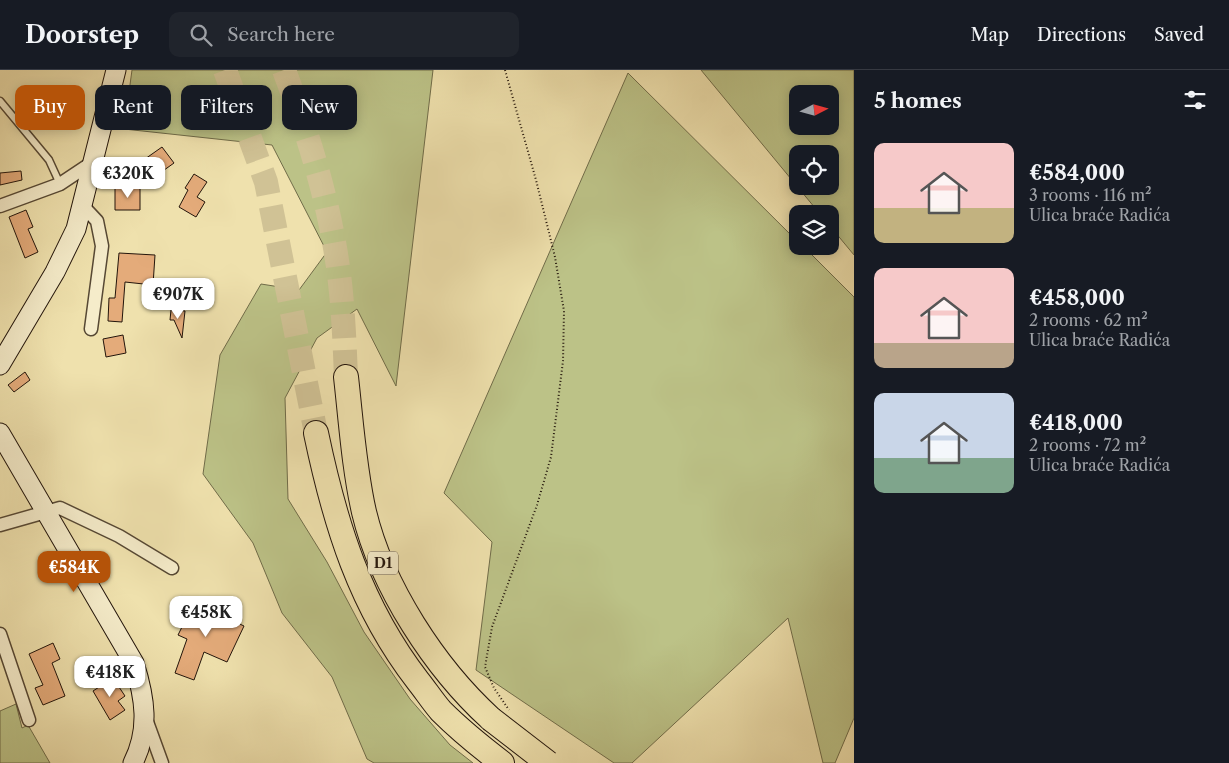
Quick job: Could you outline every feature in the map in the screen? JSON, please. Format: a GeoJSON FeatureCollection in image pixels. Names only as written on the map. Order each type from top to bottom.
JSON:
{"type":"FeatureCollection","features":[{"type":"Feature","properties":{"kind":"highway","name":"D1"},"geometry":{"type":"LineString","coordinates":[[346,376],[364,513],[382,561],[417,629],[465,695],[491,719],[548,763]]}},
{"type":"Feature","properties":{"kind":"highway","name":"D1"},"geometry":{"type":"LineString","coordinates":[[316,433],[328,494],[345,548],[369,604],[398,655],[440,710],[477,744],[502,763]]}},
{"type":"Feature","properties":{"kind":"main road"},"geometry":{"type":"LineString","coordinates":[[0,365],[55,272],[76,228],[116,70]]}},
{"type":"Feature","properties":{"kind":"main road"},"geometry":{"type":"LineString","coordinates":[[0,433],[134,663],[143,691],[145,717],[141,747],[133,763]]}},
{"type":"Feature","properties":{"kind":"street"},"geometry":{"type":"LineString","coordinates":[[0,206],[60,184],[93,162]]}},
{"type":"Feature","properties":{"kind":"street"},"geometry":{"type":"LineString","coordinates":[[82,204],[97,221],[102,246],[91,329]]}},
{"type":"Feature","properties":{"kind":"street"},"geometry":{"type":"LineString","coordinates":[[0,525],[60,508],[119,536],[172,568]]}},
{"type":"Feature","properties":{"kind":"street"},"geometry":{"type":"LineString","coordinates":[[0,634],[28,720]]}},
{"type":"Feature","properties":{"kind":"street"},"geometry":{"type":"LineString","coordinates":[[145,717],[162,763]]}},
{"type":"Feature","properties":{"kind":"lane"},"geometry":{"type":"LineString","coordinates":[[0,101],[49,160],[60,184]]}},
{"type":"Feature","properties":{"kind":"path"},"geometry":{"type":"LineString","coordinates":[[485,667],[492,627],[538,505],[551,457],[563,361],[564,311],[555,257],[536,180],[505,70]]}},
{"type":"Feature","properties":{"kind":"green space"},"geometry":{"type":"Polygon","coordinates":[[[132,70],[433,70],[396,386],[357,309],[317,338],[285,398],[288,499],[327,562],[364,632],[410,699],[450,745],[473,763],[374,763],[367,759],[332,677],[282,613],[253,543],[203,474],[220,355],[261,284],[299,290],[327,252],[272,145],[133,130],[171,130],[171,85],[130,85],[132,70]]]}},
{"type":"Feature","properties":{"kind":"green space"},"geometry":{"type":"Polygon","coordinates":[[[701,70],[854,70],[854,255],[839,237],[839,205],[813,205],[804,195],[839,195],[839,145],[789,145],[789,176],[701,70]]]}},
{"type":"Feature","properties":{"kind":"green space"},"geometry":{"type":"Polygon","coordinates":[[[628,73],[789,233],[789,255],[812,255],[854,297],[854,718],[835,763],[823,763],[788,618],[632,763],[614,763],[476,670],[492,542],[444,493],[628,73]]]}},
{"type":"Feature","properties":{"kind":"green space"},"geometry":{"type":"Polygon","coordinates":[[[16,704],[22,728],[28,725],[50,763],[0,763],[0,711],[16,704]]]}},
{"type":"Feature","properties":{"kind":"building"},"geometry":{"type":"Polygon","coordinates":[[[162,147],[174,163],[146,183],[135,166],[162,147]]]}},
{"type":"Feature","properties":{"kind":"building"},"geometry":{"type":"Polygon","coordinates":[[[21,171],[22,180],[0,185],[0,173],[21,171]]]}},
{"type":"Feature","properties":{"kind":"building"},"geometry":{"type":"Polygon","coordinates":[[[194,174],[207,182],[197,197],[205,202],[196,217],[179,207],[188,190],[185,188],[194,174]]]}},
{"type":"Feature","properties":{"kind":"building"},"geometry":{"type":"Polygon","coordinates":[[[115,188],[140,188],[140,210],[115,210],[115,188]]]}},
{"type":"Feature","properties":{"kind":"building"},"geometry":{"type":"Polygon","coordinates":[[[26,210],[33,227],[28,229],[38,252],[25,258],[9,217],[26,210]]]}},
{"type":"Feature","properties":{"kind":"building"},"geometry":{"type":"Polygon","coordinates":[[[119,253],[155,255],[153,285],[125,282],[122,322],[108,321],[109,298],[115,298],[119,253]]]}},
{"type":"Feature","properties":{"kind":"building"},"geometry":{"type":"Polygon","coordinates":[[[171,310],[185,311],[182,338],[174,320],[170,320],[171,310]]]}},
{"type":"Feature","properties":{"kind":"building"},"geometry":{"type":"Polygon","coordinates":[[[123,335],[126,353],[106,357],[103,339],[123,335]]]}},
{"type":"Feature","properties":{"kind":"building"},"geometry":{"type":"Polygon","coordinates":[[[25,372],[30,380],[14,392],[8,385],[25,372]]]}},
{"type":"Feature","properties":{"kind":"building"},"geometry":{"type":"Polygon","coordinates":[[[196,599],[214,608],[212,611],[244,626],[227,662],[204,652],[194,680],[175,673],[187,639],[178,635],[196,599]]]}},
{"type":"Feature","properties":{"kind":"building"},"geometry":{"type":"Polygon","coordinates":[[[53,643],[60,659],[52,663],[65,696],[43,705],[35,688],[43,685],[29,654],[53,643]]]}},
{"type":"Feature","properties":{"kind":"building"},"geometry":{"type":"Polygon","coordinates":[[[113,678],[125,696],[118,701],[125,710],[110,720],[93,691],[113,678]]]}},
{"type":"Feature","properties":{"kind":"tunnel"},"geometry":{"type":"LineString","coordinates":[[225,70],[266,182],[316,433]]}},
{"type":"Feature","properties":{"kind":"tunnel"},"geometry":{"type":"LineString","coordinates":[[284,70],[313,155],[328,214],[339,274],[346,377]]}}]}
